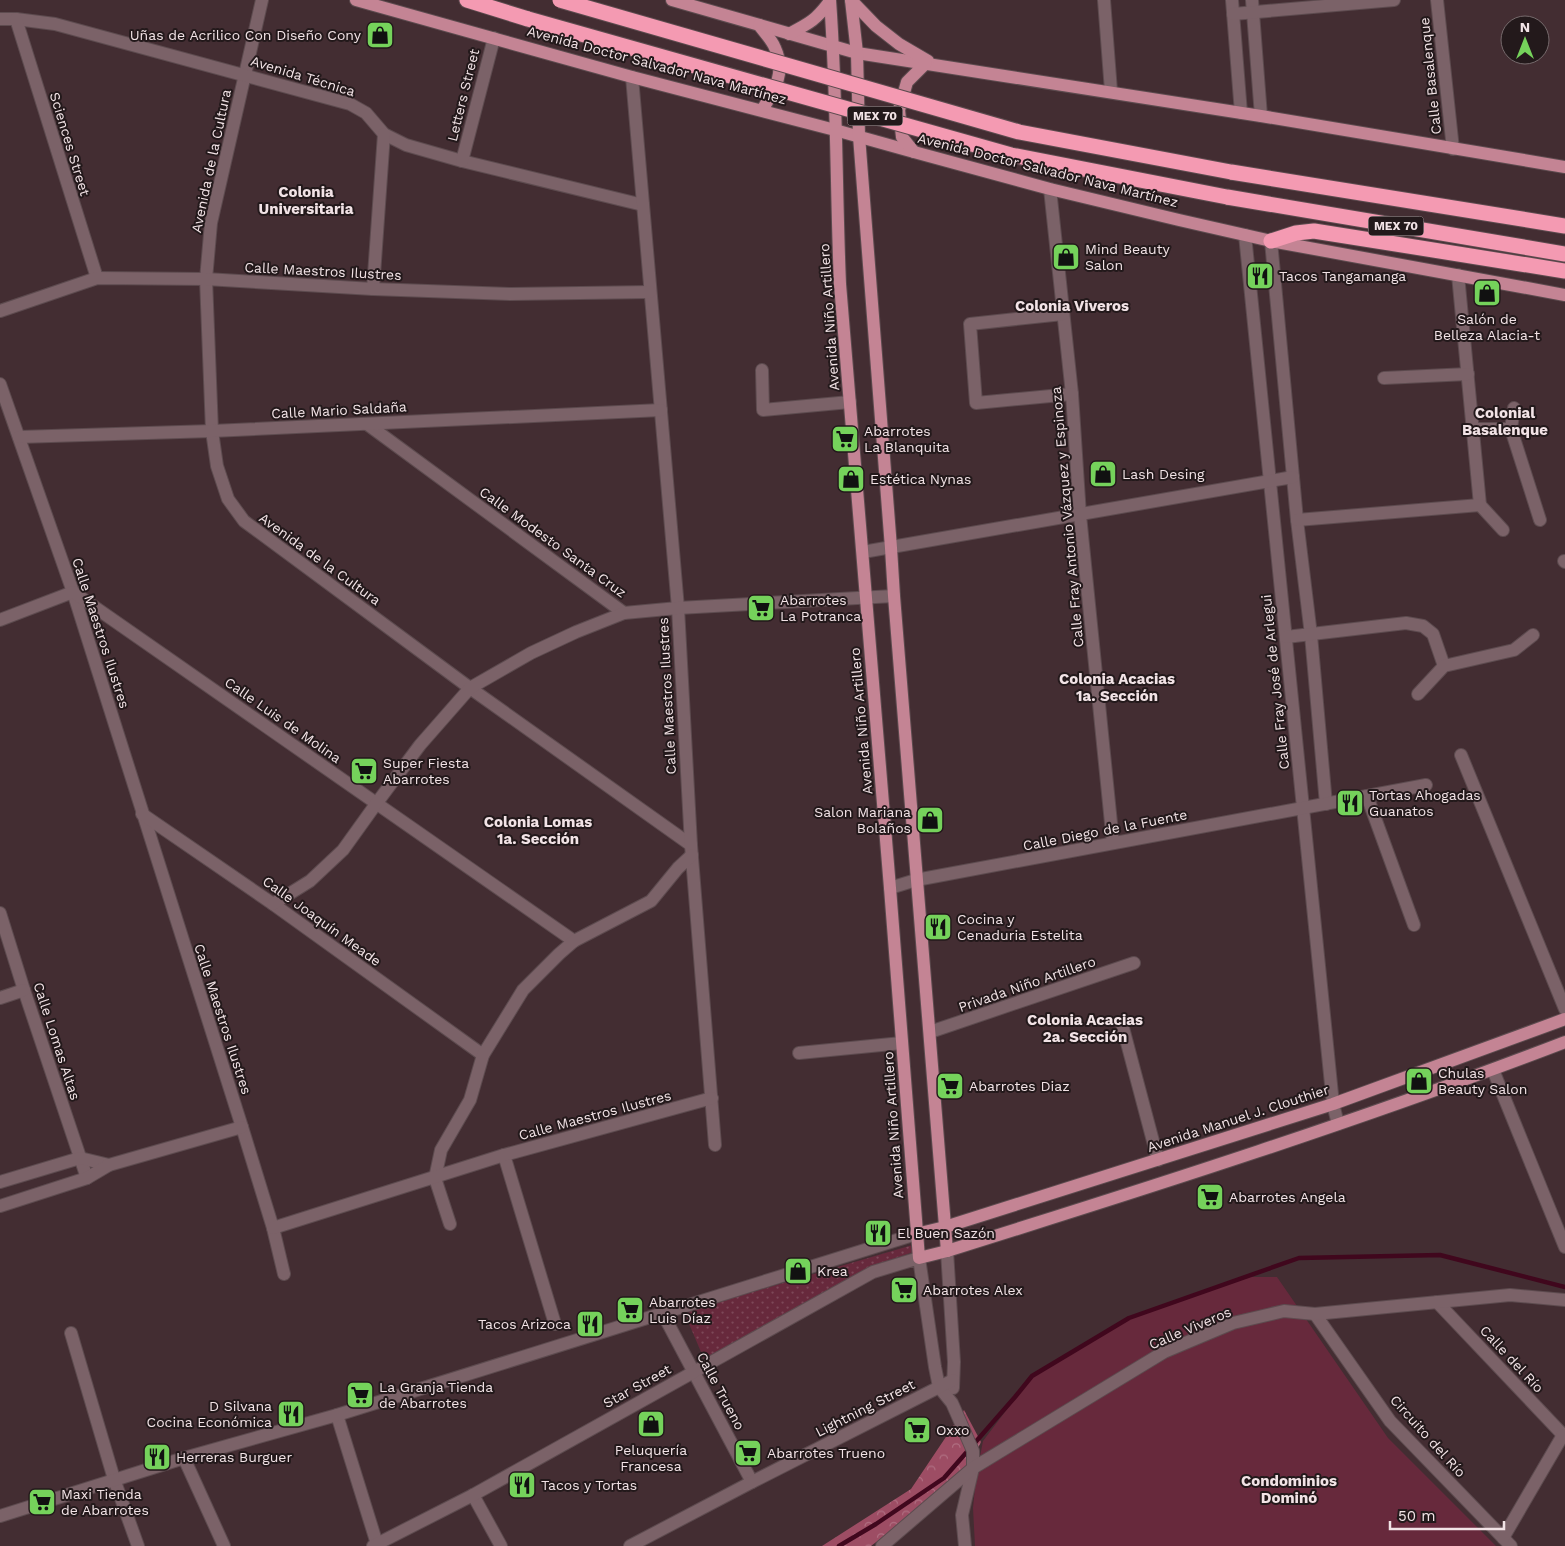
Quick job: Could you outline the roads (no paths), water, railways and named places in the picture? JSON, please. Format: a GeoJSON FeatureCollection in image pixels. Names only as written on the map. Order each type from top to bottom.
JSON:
{"type":"FeatureCollection","features":[{"type":"Feature","properties":{"kind":"highway","name":"Avenida Doctor Salvador Nava Martínez"},"geometry":{"type":"LineString","coordinates":[[467,0],[528,19],[1011,155],[1227,197],[1565,254]]}},
{"type":"Feature","properties":{"kind":"highway","name":"MEX 70"},"geometry":{"type":"LineString","coordinates":[[560,0],[1019,132],[1231,172],[1565,225]]}},
{"type":"Feature","properties":{"kind":"highway"},"geometry":{"type":"LineString","coordinates":[[1271,241],[1296,233],[1314,231],[1565,271]]}},
{"type":"Feature","properties":{"kind":"main road","name":"Avenida Doctor Salvador Nava Martínez"},"geometry":{"type":"LineString","coordinates":[[356,0],[632,77],[762,110],[1050,189],[1271,241],[1565,295]]}},
{"type":"Feature","properties":{"kind":"main road"},"geometry":{"type":"LineString","coordinates":[[672,0],[857,53],[1261,116],[1565,167]]}},
{"type":"Feature","properties":{"kind":"main road"},"geometry":{"type":"LineString","coordinates":[[789,34],[814,21],[830,0]]}},
{"type":"Feature","properties":{"kind":"main road","name":"Avenida Niño Artillero"},"geometry":{"type":"LineString","coordinates":[[830,0],[840,284],[919,1258]]}},
{"type":"Feature","properties":{"kind":"main road"},"geometry":{"type":"LineString","coordinates":[[851,0],[876,26],[930,64]]}},
{"type":"Feature","properties":{"kind":"main road","name":"Avenida Niño Artillero"},"geometry":{"type":"LineString","coordinates":[[851,0],[857,53],[859,136],[894,596],[947,1251]]}},
{"type":"Feature","properties":{"kind":"main road"},"geometry":{"type":"LineString","coordinates":[[759,25],[775,48],[780,71],[773,94],[762,110]]}},
{"type":"Feature","properties":{"kind":"main road"},"geometry":{"type":"LineString","coordinates":[[914,152],[902,137],[898,110],[907,82],[930,64]]}},
{"type":"Feature","properties":{"kind":"main road","name":"Avenida Manuel J. Clouthier"},"geometry":{"type":"LineString","coordinates":[[916,1234],[945,1227],[1332,1104],[1565,1020]]}},
{"type":"Feature","properties":{"kind":"main road"},"geometry":{"type":"LineString","coordinates":[[919,1258],[947,1251],[1115,1198],[1338,1124],[1493,1070],[1565,1042]]}},
{"type":"Feature","properties":{"kind":"street","name":"Avenida de la Cultura"},"geometry":{"type":"LineString","coordinates":[[262,0],[211,223],[206,279],[212,431],[217,466],[228,499],[244,521],[691,850]]}},
{"type":"Feature","properties":{"kind":"street"},"geometry":{"type":"LineString","coordinates":[[1104,0],[1111,92]]}},
{"type":"Feature","properties":{"kind":"street"},"geometry":{"type":"LineString","coordinates":[[1232,0],[1242,113]]}},
{"type":"Feature","properties":{"kind":"street"},"geometry":{"type":"LineString","coordinates":[[1233,14],[1252,6],[1394,0]]}},
{"type":"Feature","properties":{"kind":"street","name":"Calle Basalenque"},"geometry":{"type":"LineString","coordinates":[[1437,0],[1453,149]]}},
{"type":"Feature","properties":{"kind":"street"},"geometry":{"type":"LineString","coordinates":[[1252,6],[1261,116]]}},
{"type":"Feature","properties":{"kind":"street","name":"Avenida Técnica"},"geometry":{"type":"LineString","coordinates":[[0,19],[55,24],[350,104],[366,113],[384,134],[406,145],[462,161],[643,205]]}},
{"type":"Feature","properties":{"kind":"street","name":"Sciences Street"},"geometry":{"type":"LineString","coordinates":[[16,19],[97,278]]}},
{"type":"Feature","properties":{"kind":"street","name":"Letters Street"},"geometry":{"type":"LineString","coordinates":[[462,161],[494,38]]}},
{"type":"Feature","properties":{"kind":"street","name":"Calle Maestros Ilustres"},"geometry":{"type":"LineString","coordinates":[[632,77],[678,608],[691,850],[715,1145]]}},
{"type":"Feature","properties":{"kind":"street"},"geometry":{"type":"LineString","coordinates":[[373,289],[384,134]]}},
{"type":"Feature","properties":{"kind":"street","name":"Calle Fray Antonio Vázquez y Espinoza"},"geometry":{"type":"LineString","coordinates":[[1050,189],[1072,394],[1080,515],[1113,843]]}},
{"type":"Feature","properties":{"kind":"street","name":"Calle Fray José de Arlegui"},"geometry":{"type":"LineString","coordinates":[[1245,235],[1332,1104],[1338,1124]]}},
{"type":"Feature","properties":{"kind":"street"},"geometry":{"type":"LineString","coordinates":[[1271,241],[1297,520],[1311,635],[1326,804]]}},
{"type":"Feature","properties":{"kind":"street"},"geometry":{"type":"LineString","coordinates":[[1458,275],[1480,505],[1503,530]]}},
{"type":"Feature","properties":{"kind":"street","name":"Calle Maestros Ilustres"},"geometry":{"type":"LineString","coordinates":[[0,310],[97,278],[206,279],[373,289],[511,294],[650,292]]}},
{"type":"Feature","properties":{"kind":"street"},"geometry":{"type":"LineString","coordinates":[[1063,314],[970,324],[976,403],[1072,394]]}},
{"type":"Feature","properties":{"kind":"street"},"geometry":{"type":"LineString","coordinates":[[762,370],[763,410],[850,402]]}},
{"type":"Feature","properties":{"kind":"street"},"geometry":{"type":"LineString","coordinates":[[1384,378],[1468,374]]}},
{"type":"Feature","properties":{"kind":"street","name":"Calle Maestros Ilustres"},"geometry":{"type":"LineString","coordinates":[[0,384],[73,592],[242,1127],[272,1228],[504,1156],[712,1098]]}},
{"type":"Feature","properties":{"kind":"street"},"geometry":{"type":"LineString","coordinates":[[1514,408],[1511,429],[1540,520]]}},
{"type":"Feature","properties":{"kind":"street","name":"Calle Mario Saldaña"},"geometry":{"type":"LineString","coordinates":[[19,437],[212,431],[661,410]]}},
{"type":"Feature","properties":{"kind":"street","name":"Calle Modesto Santa Cruz"},"geometry":{"type":"LineString","coordinates":[[367,424],[624,613],[678,608],[894,596]]}},
{"type":"Feature","properties":{"kind":"street"},"geometry":{"type":"LineString","coordinates":[[1473,429],[1511,429]]}},
{"type":"Feature","properties":{"kind":"street"},"geometry":{"type":"LineString","coordinates":[[863,552],[1293,478]]}},
{"type":"Feature","properties":{"kind":"street"},"geometry":{"type":"LineString","coordinates":[[1297,520],[1480,505]]}},
{"type":"Feature","properties":{"kind":"street"},"geometry":{"type":"LineString","coordinates":[[0,620],[73,592]]}},
{"type":"Feature","properties":{"kind":"street","name":"Calle Luis de Molina"},"geometry":{"type":"LineString","coordinates":[[73,592],[574,941]]}},
{"type":"Feature","properties":{"kind":"street"},"geometry":{"type":"LineString","coordinates":[[274,904],[310,881],[343,850],[420,745],[470,688],[531,653],[576,632],[624,613]]}},
{"type":"Feature","properties":{"kind":"street"},"geometry":{"type":"LineString","coordinates":[[1286,637],[1406,623],[1423,626],[1434,634],[1444,666]]}},
{"type":"Feature","properties":{"kind":"street"},"geometry":{"type":"LineString","coordinates":[[1418,694],[1444,666],[1514,650],[1533,635]]}},
{"type":"Feature","properties":{"kind":"street"},"geometry":{"type":"LineString","coordinates":[[1461,755],[1565,1010]]}},
{"type":"Feature","properties":{"kind":"street","name":"Calle Diego de la Fuente"},"geometry":{"type":"LineString","coordinates":[[890,888],[916,880],[1426,785]]}},
{"type":"Feature","properties":{"kind":"street"},"geometry":{"type":"LineString","coordinates":[[1367,796],[1414,925]]}},
{"type":"Feature","properties":{"kind":"street","name":"Calle Joaquín Meade"},"geometry":{"type":"LineString","coordinates":[[142,814],[274,904],[483,1055]]}},
{"type":"Feature","properties":{"kind":"street"},"geometry":{"type":"LineString","coordinates":[[450,1224],[435,1178],[441,1150],[470,1100],[483,1055],[523,990],[574,941],[651,902],[691,850]]}},
{"type":"Feature","properties":{"kind":"street","name":"Calle Lomas Altas"},"geometry":{"type":"LineString","coordinates":[[0,912],[87,1178]]}},
{"type":"Feature","properties":{"kind":"street","name":"Privada Niño Artillero"},"geometry":{"type":"LineString","coordinates":[[930,1032],[1134,963]]}},
{"type":"Feature","properties":{"kind":"street"},"geometry":{"type":"LineString","coordinates":[[0,998],[24,990]]}},
{"type":"Feature","properties":{"kind":"street"},"geometry":{"type":"LineString","coordinates":[[1122,1024],[1158,1160]]}},
{"type":"Feature","properties":{"kind":"street"},"geometry":{"type":"LineString","coordinates":[[799,1053],[902,1043]]}},
{"type":"Feature","properties":{"kind":"street"},"geometry":{"type":"LineString","coordinates":[[1493,1070],[1565,1247]]}},
{"type":"Feature","properties":{"kind":"street"},"geometry":{"type":"LineString","coordinates":[[0,1206],[87,1178],[109,1165],[242,1127]]}},
{"type":"Feature","properties":{"kind":"street"},"geometry":{"type":"LineString","coordinates":[[504,1156],[555,1324]]}},
{"type":"Feature","properties":{"kind":"street"},"geometry":{"type":"LineString","coordinates":[[0,1182],[80,1158],[109,1165]]}},
{"type":"Feature","properties":{"kind":"street"},"geometry":{"type":"LineString","coordinates":[[1551,1213],[1565,1215]]}},
{"type":"Feature","properties":{"kind":"street"},"geometry":{"type":"LineString","coordinates":[[272,1228],[284,1274]]}},
{"type":"Feature","properties":{"kind":"street"},"geometry":{"type":"LineString","coordinates":[[0,1516],[184,1458],[337,1415],[916,1234]]}},
{"type":"Feature","properties":{"kind":"street","name":"Avenida Niño Artillero"},"geometry":{"type":"LineString","coordinates":[[947,1251],[954,1362],[954,1409]]}},
{"type":"Feature","properties":{"kind":"street","name":"Avenida Niño Artillero"},"geometry":{"type":"LineString","coordinates":[[919,1258],[939,1387],[954,1409],[973,1451],[973,1468],[962,1516],[964,1546]]}},
{"type":"Feature","properties":{"kind":"street","name":"Star Street"},"geometry":{"type":"LineString","coordinates":[[375,1545],[473,1495],[873,1272],[919,1258]]}},
{"type":"Feature","properties":{"kind":"street","name":"Calle Viveros"},"geometry":{"type":"LineString","coordinates":[[882,1546],[973,1468],[1164,1352],[1234,1323],[1284,1311],[1315,1314],[1510,1295],[1565,1300]]}},
{"type":"Feature","properties":{"kind":"street","name":"Calle del Río"},"geometry":{"type":"LineString","coordinates":[[1438,1302],[1564,1436]]}},
{"type":"Feature","properties":{"kind":"street","name":"Calle Trueno"},"geometry":{"type":"LineString","coordinates":[[663,1314],[752,1482]]}},
{"type":"Feature","properties":{"kind":"street","name":"Circuito del Río"},"geometry":{"type":"LineString","coordinates":[[1315,1314],[1390,1421],[1507,1542]]}},
{"type":"Feature","properties":{"kind":"street"},"geometry":{"type":"LineString","coordinates":[[71,1333],[114,1479],[138,1546]]}},
{"type":"Feature","properties":{"kind":"street","name":"Lightning Street"},"geometry":{"type":"LineString","coordinates":[[630,1546],[953,1380]]}},
{"type":"Feature","properties":{"kind":"street"},"geometry":{"type":"LineString","coordinates":[[337,1415],[375,1545]]}},
{"type":"Feature","properties":{"kind":"street"},"geometry":{"type":"LineString","coordinates":[[1507,1542],[1564,1436]]}},
{"type":"Feature","properties":{"kind":"street"},"geometry":{"type":"LineString","coordinates":[[184,1458],[224,1546]]}},
{"type":"Feature","properties":{"kind":"street"},"geometry":{"type":"LineString","coordinates":[[473,1495],[501,1546]]}},
{"type":"Feature","properties":{"kind":"waterway"},"geometry":{"type":"LineString","coordinates":[[839,1546],[876,1524],[944,1478],[1032,1376],[1129,1318],[1299,1258],[1440,1255],[1565,1287]]}},
{"type":"Feature","properties":{"kind":"place","name":"Uñas de Acrilico Con Diseño Cony"},"geometry":{"type":"Point","coordinates":[380,35]}},
{"type":"Feature","properties":{"kind":"place","name":"Mind Beauty Salon"},"geometry":{"type":"Point","coordinates":[1066,257]}},
{"type":"Feature","properties":{"kind":"place","name":"Tacos Tangamanga"},"geometry":{"type":"Point","coordinates":[1260,276]}},
{"type":"Feature","properties":{"kind":"place","name":"Salón de Belleza Alacia-t"},"geometry":{"type":"Point","coordinates":[1487,293]}},
{"type":"Feature","properties":{"kind":"place","name":"Abarrotes La Blanquita"},"geometry":{"type":"Point","coordinates":[845,439]}},
{"type":"Feature","properties":{"kind":"place","name":"Lash Desing"},"geometry":{"type":"Point","coordinates":[1103,474]}},
{"type":"Feature","properties":{"kind":"place","name":"Estética Nynas"},"geometry":{"type":"Point","coordinates":[851,479]}},
{"type":"Feature","properties":{"kind":"place","name":"Abarrotes La Potranca"},"geometry":{"type":"Point","coordinates":[761,608]}},
{"type":"Feature","properties":{"kind":"place","name":"Super Fiesta Abarrotes"},"geometry":{"type":"Point","coordinates":[364,771]}},
{"type":"Feature","properties":{"kind":"place","name":"Tortas Ahogadas Guanatos"},"geometry":{"type":"Point","coordinates":[1350,803]}},
{"type":"Feature","properties":{"kind":"place","name":"Salon Mariana Bolaños"},"geometry":{"type":"Point","coordinates":[930,820]}},
{"type":"Feature","properties":{"kind":"place","name":"Cocina y Cenaduria Estelita"},"geometry":{"type":"Point","coordinates":[938,927]}},
{"type":"Feature","properties":{"kind":"place","name":"Chulas Beauty Salon"},"geometry":{"type":"Point","coordinates":[1419,1081]}},
{"type":"Feature","properties":{"kind":"place","name":"Abarrotes Diaz"},"geometry":{"type":"Point","coordinates":[950,1086]}},
{"type":"Feature","properties":{"kind":"place","name":"Abarrotes Angela"},"geometry":{"type":"Point","coordinates":[1210,1197]}},
{"type":"Feature","properties":{"kind":"place","name":"El Buen Sazón"},"geometry":{"type":"Point","coordinates":[878,1233]}},
{"type":"Feature","properties":{"kind":"place","name":"Krea"},"geometry":{"type":"Point","coordinates":[798,1271]}},
{"type":"Feature","properties":{"kind":"place","name":"Abarrotes Alex"},"geometry":{"type":"Point","coordinates":[904,1290]}},
{"type":"Feature","properties":{"kind":"place","name":"Abarrotes Luis Díaz"},"geometry":{"type":"Point","coordinates":[630,1310]}},
{"type":"Feature","properties":{"kind":"place","name":"Tacos Arizoca"},"geometry":{"type":"Point","coordinates":[590,1324]}},
{"type":"Feature","properties":{"kind":"place","name":"La Granja Tienda de Abarrotes"},"geometry":{"type":"Point","coordinates":[360,1395]}},
{"type":"Feature","properties":{"kind":"place","name":"D Silvana Cocina Económica"},"geometry":{"type":"Point","coordinates":[291,1414]}},
{"type":"Feature","properties":{"kind":"place","name":"Peluquería Francesa"},"geometry":{"type":"Point","coordinates":[651,1424]}},
{"type":"Feature","properties":{"kind":"place","name":"Oxxo"},"geometry":{"type":"Point","coordinates":[917,1430]}},
{"type":"Feature","properties":{"kind":"place","name":"Abarrotes Trueno"},"geometry":{"type":"Point","coordinates":[748,1453]}},
{"type":"Feature","properties":{"kind":"place","name":"Herreras Burguer"},"geometry":{"type":"Point","coordinates":[157,1457]}},
{"type":"Feature","properties":{"kind":"place","name":"Tacos y Tortas"},"geometry":{"type":"Point","coordinates":[522,1485]}},
{"type":"Feature","properties":{"kind":"place","name":"Maxi Tienda de Abarrotes"},"geometry":{"type":"Point","coordinates":[42,1502]}},
{"type":"Feature","properties":{"kind":"district","name":"Colonia Universitaria"},"geometry":{"type":"Point","coordinates":[306,200]}},
{"type":"Feature","properties":{"kind":"district","name":"Colonia Viveros"},"geometry":{"type":"Point","coordinates":[1072,306]}},
{"type":"Feature","properties":{"kind":"district","name":"Colonial Basalenque"},"geometry":{"type":"Point","coordinates":[1505,422]}},
{"type":"Feature","properties":{"kind":"district","name":"Colonia Acacias 1a. Sección"},"geometry":{"type":"Point","coordinates":[1117,688]}},
{"type":"Feature","properties":{"kind":"district","name":"Colonia Lomas 1a. Sección"},"geometry":{"type":"Point","coordinates":[538,830]}},
{"type":"Feature","properties":{"kind":"district","name":"Colonia Acacias 2a. Sección"},"geometry":{"type":"Point","coordinates":[1085,1028]}},
{"type":"Feature","properties":{"kind":"district","name":"Condominios Dominó"},"geometry":{"type":"Point","coordinates":[1289,1490]}}]}
